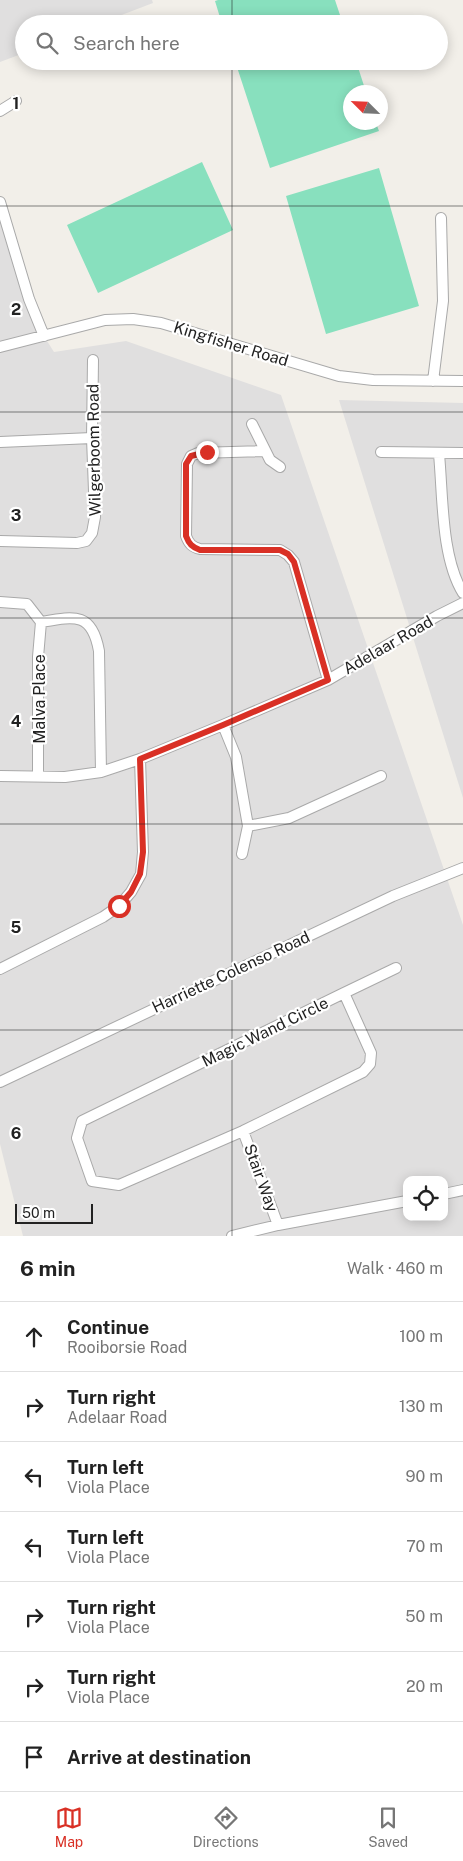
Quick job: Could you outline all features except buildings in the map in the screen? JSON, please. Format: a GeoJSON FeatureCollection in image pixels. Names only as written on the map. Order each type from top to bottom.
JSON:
{"type":"FeatureCollection","features":[{"type":"Feature","properties":{"kind":"street"},"geometry":{"type":"LineString","coordinates":[[0,111],[16,101]]}},
{"type":"Feature","properties":{"kind":"street"},"geometry":{"type":"LineString","coordinates":[[0,202],[29,299],[44,336]]}},
{"type":"Feature","properties":{"kind":"street"},"geometry":{"type":"LineString","coordinates":[[433,381],[443,301],[441,218]]}},
{"type":"Feature","properties":{"kind":"street","name":"Kingfisher Road"},"geometry":{"type":"LineString","coordinates":[[0,347],[105,320],[133,319],[161,322],[339,376],[373,380],[463,381]]}},
{"type":"Feature","properties":{"kind":"street","name":"Wilgerboom Road"},"geometry":{"type":"LineString","coordinates":[[0,541],[77,543],[86,541],[92,533],[96,517],[92,438],[93,360]]}},
{"type":"Feature","properties":{"kind":"street"},"geometry":{"type":"LineString","coordinates":[[252,424],[264,451],[272,462],[280,466]]}},
{"type":"Feature","properties":{"kind":"street"},"geometry":{"type":"LineString","coordinates":[[0,442],[92,438]]}},
{"type":"Feature","properties":{"kind":"street"},"geometry":{"type":"LineString","coordinates":[[264,451],[198,453],[189,458],[186,464],[186,536],[189,543],[194,548],[200,550],[280,550],[288,554],[294,562],[328,680]]}},
{"type":"Feature","properties":{"kind":"street"},"geometry":{"type":"LineString","coordinates":[[381,452],[463,454]]}},
{"type":"Feature","properties":{"kind":"street"},"geometry":{"type":"LineString","coordinates":[[439,454],[450,563],[463,593]]}},
{"type":"Feature","properties":{"kind":"street"},"geometry":{"type":"LineString","coordinates":[[0,602],[26,604],[41,622],[78,618],[89,625],[95,632],[99,651],[101,772]]}},
{"type":"Feature","properties":{"kind":"street","name":"Adelaar Road"},"geometry":{"type":"LineString","coordinates":[[0,776],[65,777],[101,772],[140,759],[328,680],[437,616],[463,603]]}},
{"type":"Feature","properties":{"kind":"street","name":"Malva Place"},"geometry":{"type":"LineString","coordinates":[[38,776],[38,656],[41,622]]}},
{"type":"Feature","properties":{"kind":"street"},"geometry":{"type":"LineString","coordinates":[[223,725],[236,758],[248,826],[242,854]]}},
{"type":"Feature","properties":{"kind":"street"},"geometry":{"type":"LineString","coordinates":[[0,969],[103,917],[119,906],[131,892],[140,874],[143,852],[140,759]]}},
{"type":"Feature","properties":{"kind":"street"},"geometry":{"type":"LineString","coordinates":[[248,826],[289,818],[381,776]]}},
{"type":"Feature","properties":{"kind":"street","name":"Harriette Colenso Road"},"geometry":{"type":"LineString","coordinates":[[0,1082],[393,896],[463,868]]}},
{"type":"Feature","properties":{"kind":"street"},"geometry":{"type":"LineString","coordinates":[[344,993],[396,968]]}},
{"type":"Feature","properties":{"kind":"street","name":"Magic Wand Circle"},"geometry":{"type":"LineString","coordinates":[[344,993],[371,1053],[370,1064],[363,1072],[243,1131],[119,1185],[92,1181],[77,1138],[82,1121],[344,993]]}},
{"type":"Feature","properties":{"kind":"street","name":"Stair Way"},"geometry":{"type":"LineString","coordinates":[[243,1131],[278,1225]]}},
{"type":"Feature","properties":{"kind":"street"},"geometry":{"type":"LineString","coordinates":[[448,1193],[463,1190]]}},
{"type":"Feature","properties":{"kind":"street"},"geometry":{"type":"LineString","coordinates":[[232,1236],[278,1225],[403,1202]]}},
{"type":"Feature","properties":{"kind":"shaded area"},"geometry":{"type":"Polygon","coordinates":[[[0,0],[152,0],[153,3],[122,15],[15,15],[15,56],[0,62],[0,0]]]}},
{"type":"Feature","properties":{"kind":"shaded area"},"geometry":{"type":"Polygon","coordinates":[[[0,210],[28,311],[54,352],[126,341],[281,395],[463,925],[463,1236],[23,1236],[0,1144],[0,210]]]}},
{"type":"Feature","properties":{"kind":"shaded area"},"geometry":{"type":"Polygon","coordinates":[[[339,400],[463,403],[463,798],[339,400]]]}},
{"type":"Feature","properties":{"kind":"green space"},"geometry":{"type":"Polygon","coordinates":[[[335,0],[340,15],[219,15],[215,1],[335,0]]]}},
{"type":"Feature","properties":{"kind":"green space"},"geometry":{"type":"Polygon","coordinates":[[[238,70],[359,70],[364,85],[343,85],[343,130],[379,131],[270,168],[238,70]]]}},
{"type":"Feature","properties":{"kind":"green space"},"geometry":{"type":"Polygon","coordinates":[[[202,162],[233,230],[98,293],[67,225],[202,162]]]}},
{"type":"Feature","properties":{"kind":"green space"},"geometry":{"type":"Polygon","coordinates":[[[379,168],[419,306],[326,334],[286,196],[379,168]]]}},
{"type":"Feature","properties":{"kind":"route"},"geometry":{"type":"LineString","coordinates":[[119,906],[131,892],[140,874],[143,852],[140,759],[328,680],[294,562],[288,554],[280,550],[200,550],[194,548],[189,543],[186,536],[186,464],[191,456],[207,452]]}}]}
